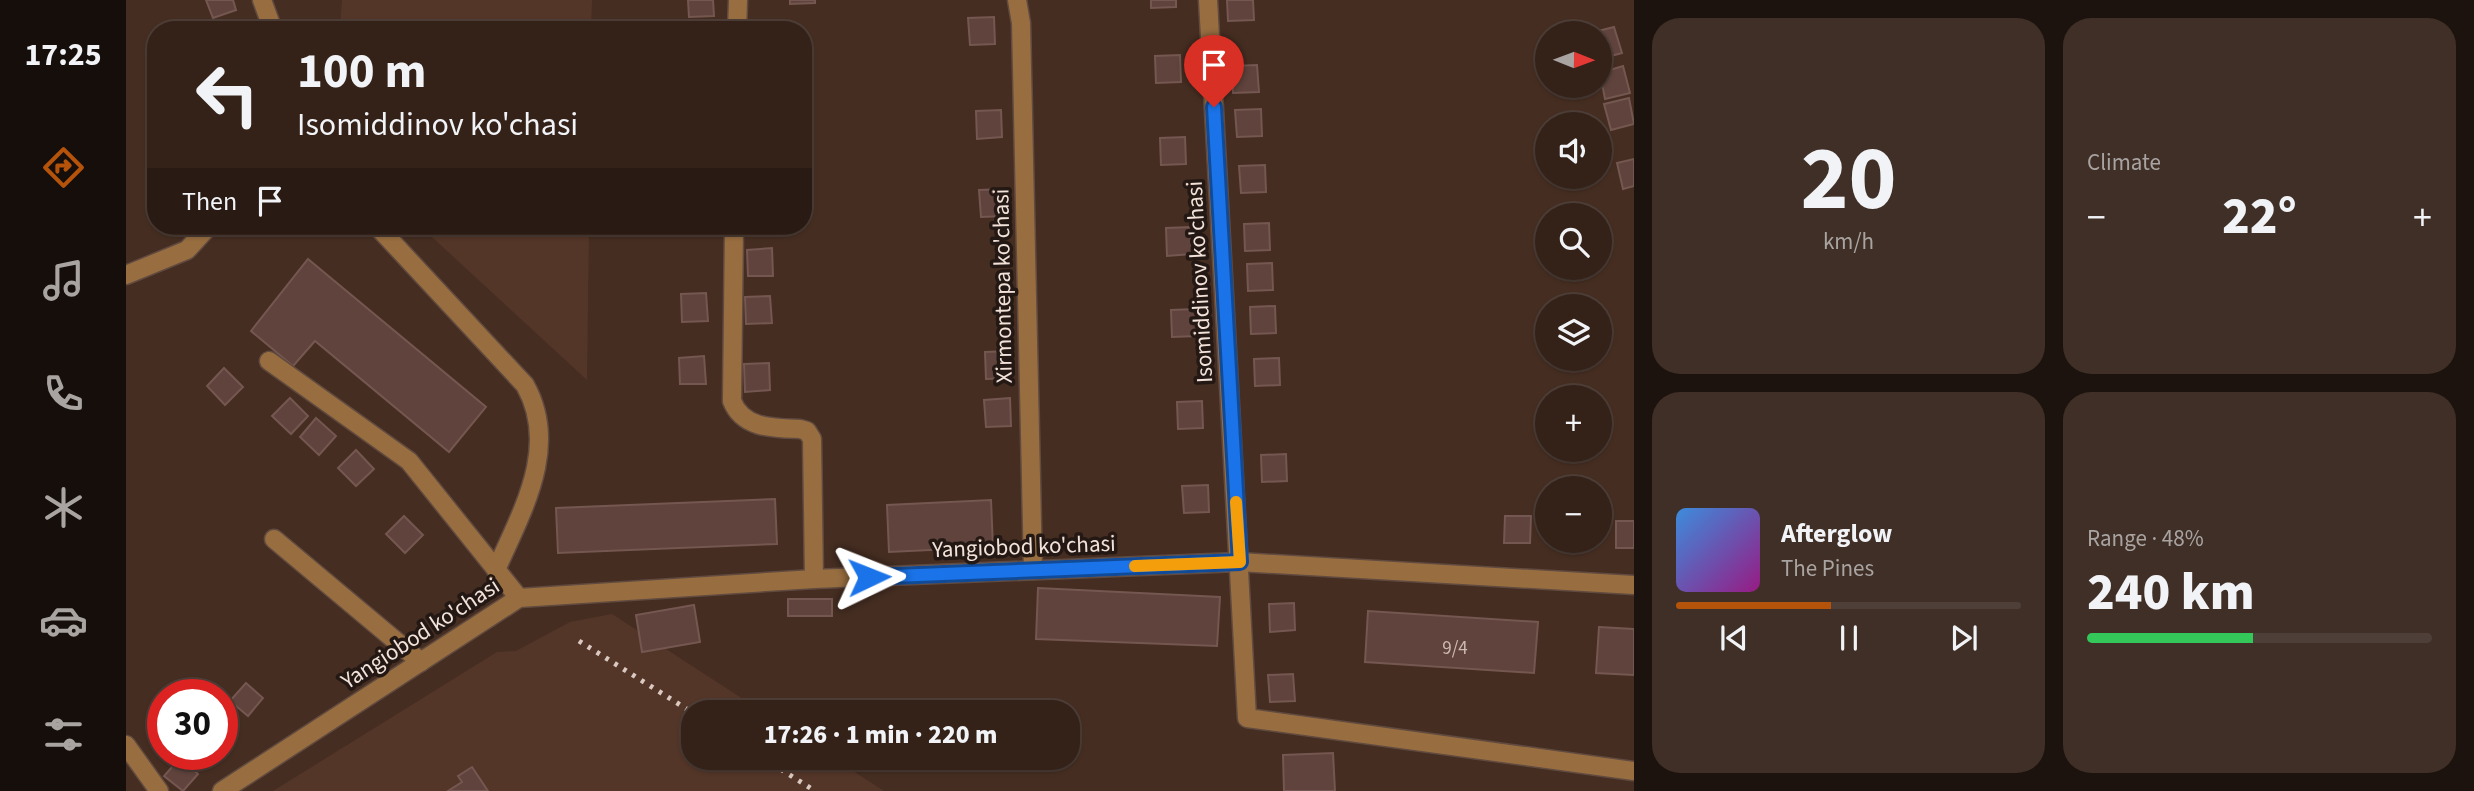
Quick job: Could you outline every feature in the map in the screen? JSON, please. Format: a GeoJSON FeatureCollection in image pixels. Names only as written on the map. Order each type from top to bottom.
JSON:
{"type":"FeatureCollection","features":[{"type":"Feature","properties":{"kind":"street"},"geometry":{"type":"LineString","coordinates":[[262,0],[270,21]]}},
{"type":"Feature","properties":{"kind":"street"},"geometry":{"type":"LineString","coordinates":[[737,21],[738,0]]}},
{"type":"Feature","properties":{"kind":"street","name":"Xirmontepa ko'chasi"},"geometry":{"type":"LineString","coordinates":[[1017,0],[1021,23],[1033,570]]}},
{"type":"Feature","properties":{"kind":"street","name":"Isomiddinov ko'chasi"},"geometry":{"type":"LineString","coordinates":[[1208,0],[1247,718],[1634,771]]}},
{"type":"Feature","properties":{"kind":"street"},"geometry":{"type":"LineString","coordinates":[[126,275],[187,250],[201,235]]}},
{"type":"Feature","properties":{"kind":"street"},"geometry":{"type":"LineString","coordinates":[[385,235],[525,385],[536,404],[540,434],[534,484],[496,570]]}},
{"type":"Feature","properties":{"kind":"street"},"geometry":{"type":"LineString","coordinates":[[734,235],[732,401],[736,411],[755,423],[800,429],[807,431],[812,439],[814,579]]}},
{"type":"Feature","properties":{"kind":"street"},"geometry":{"type":"LineString","coordinates":[[269,360],[409,461],[519,598]]}},
{"type":"Feature","properties":{"kind":"street"},"geometry":{"type":"LineString","coordinates":[[274,539],[421,662]]}},
{"type":"Feature","properties":{"kind":"street","name":"Yangiobod ko'chasi"},"geometry":{"type":"LineString","coordinates":[[222,791],[519,598],[814,579],[1240,562],[1634,584]]}},
{"type":"Feature","properties":{"kind":"street"},"geometry":{"type":"LineString","coordinates":[[126,745],[159,791]]}},
{"type":"Feature","properties":{"kind":"shaded area"},"geometry":{"type":"Polygon","coordinates":[[[342,0],[592,0],[591,21],[341,21],[342,0]]]}},
{"type":"Feature","properties":{"kind":"shaded area"},"geometry":{"type":"Polygon","coordinates":[[[430,235],[589,235],[587,380],[430,235]]]}},
{"type":"Feature","properties":{"kind":"shaded area"},"geometry":{"type":"Polygon","coordinates":[[[612,614],[745,700],[681,700],[681,770],[852,770],[884,791],[273,791],[497,652],[516,651],[570,622],[612,614]]]}},
{"type":"Feature","properties":{"kind":"building"},"geometry":{"type":"Polygon","coordinates":[[[206,0],[233,0],[236,10],[213,18],[206,0]]]}},
{"type":"Feature","properties":{"kind":"building"},"geometry":{"type":"Polygon","coordinates":[[[688,0],[713,0],[714,16],[689,17],[688,0]]]}},
{"type":"Feature","properties":{"kind":"building"},"geometry":{"type":"Polygon","coordinates":[[[790,0],[815,0],[815,3],[790,4],[790,0]]]}},
{"type":"Feature","properties":{"kind":"building"},"geometry":{"type":"Polygon","coordinates":[[[1151,0],[1176,0],[1176,7],[1151,8],[1151,0]]]}},
{"type":"Feature","properties":{"kind":"building"},"geometry":{"type":"Polygon","coordinates":[[[1227,0],[1253,0],[1254,20],[1228,21],[1227,0]]]}},
{"type":"Feature","properties":{"kind":"building"},"geometry":{"type":"Polygon","coordinates":[[[994,17],[995,44],[970,45],[968,18],[994,17]]]}},
{"type":"Feature","properties":{"kind":"building"},"geometry":{"type":"Polygon","coordinates":[[[1612,28],[1622,53],[1612,56],[1612,28]]]}},
{"type":"Feature","properties":{"kind":"building"},"geometry":{"type":"Polygon","coordinates":[[[1180,55],[1181,82],[1156,83],[1155,56],[1180,55]]]}},
{"type":"Feature","properties":{"kind":"building"},"geometry":{"type":"Polygon","coordinates":[[[1257,65],[1259,92],[1233,93],[1232,66],[1257,65]]]}},
{"type":"Feature","properties":{"kind":"building"},"geometry":{"type":"Polygon","coordinates":[[[1623,66],[1630,93],[1612,97],[1612,69],[1623,66]]]}},
{"type":"Feature","properties":{"kind":"building"},"geometry":{"type":"Polygon","coordinates":[[[1629,98],[1634,124],[1612,130],[1612,112],[1606,112],[1604,104],[1629,98]]]}},
{"type":"Feature","properties":{"kind":"building"},"geometry":{"type":"Polygon","coordinates":[[[1261,109],[1262,136],[1237,137],[1235,110],[1261,109]]]}},
{"type":"Feature","properties":{"kind":"building"},"geometry":{"type":"Polygon","coordinates":[[[1001,110],[1002,137],[977,139],[976,111],[1001,110]]]}},
{"type":"Feature","properties":{"kind":"building"},"geometry":{"type":"Polygon","coordinates":[[[1185,137],[1186,164],[1161,165],[1160,138],[1185,137]]]}},
{"type":"Feature","properties":{"kind":"building"},"geometry":{"type":"Polygon","coordinates":[[[1634,159],[1634,186],[1623,189],[1617,163],[1634,159]]]}},
{"type":"Feature","properties":{"kind":"building"},"geometry":{"type":"Polygon","coordinates":[[[1265,165],[1266,192],[1241,193],[1239,166],[1265,165]]]}},
{"type":"Feature","properties":{"kind":"building"},"geometry":{"type":"Polygon","coordinates":[[[1005,189],[1006,216],[981,217],[979,190],[1005,189]]]}},
{"type":"Feature","properties":{"kind":"building"},"geometry":{"type":"Polygon","coordinates":[[[1269,223],[1270,250],[1245,251],[1244,224],[1269,223]]]}},
{"type":"Feature","properties":{"kind":"building"},"geometry":{"type":"Polygon","coordinates":[[[1191,227],[1192,254],[1167,256],[1166,228],[1191,227]]]}},
{"type":"Feature","properties":{"kind":"building"},"geometry":{"type":"Polygon","coordinates":[[[772,248],[773,276],[748,276],[747,250],[772,248]]]}},
{"type":"Feature","properties":{"kind":"building"},"geometry":{"type":"Polygon","coordinates":[[[308,259],[486,407],[449,452],[315,341],[293,366],[251,331],[308,259]]]}},
{"type":"Feature","properties":{"kind":"building"},"geometry":{"type":"Polygon","coordinates":[[[1272,263],[1273,290],[1248,291],[1247,264],[1272,263]]]}},
{"type":"Feature","properties":{"kind":"building"},"geometry":{"type":"Polygon","coordinates":[[[706,293],[708,321],[682,322],[681,294],[706,293]]]}},
{"type":"Feature","properties":{"kind":"building"},"geometry":{"type":"Polygon","coordinates":[[[770,296],[772,323],[746,324],[745,297],[770,296]]]}},
{"type":"Feature","properties":{"kind":"building"},"geometry":{"type":"Polygon","coordinates":[[[1275,306],[1276,333],[1251,334],[1250,307],[1275,306]]]}},
{"type":"Feature","properties":{"kind":"building"},"geometry":{"type":"Polygon","coordinates":[[[1196,309],[1197,336],[1172,337],[1171,310],[1196,309]]]}},
{"type":"Feature","properties":{"kind":"building"},"geometry":{"type":"Polygon","coordinates":[[[1010,351],[1012,378],[986,379],[985,352],[1010,351]]]}},
{"type":"Feature","properties":{"kind":"building"},"geometry":{"type":"Polygon","coordinates":[[[704,356],[706,384],[680,384],[679,358],[704,356]]]}},
{"type":"Feature","properties":{"kind":"building"},"geometry":{"type":"Polygon","coordinates":[[[1279,358],[1280,385],[1255,386],[1254,359],[1279,358]]]}},
{"type":"Feature","properties":{"kind":"building"},"geometry":{"type":"Polygon","coordinates":[[[769,363],[770,390],[745,392],[744,364],[769,363]]]}},
{"type":"Feature","properties":{"kind":"building"},"geometry":{"type":"Polygon","coordinates":[[[224,368],[243,387],[225,405],[207,386],[224,368]]]}},
{"type":"Feature","properties":{"kind":"building"},"geometry":{"type":"Polygon","coordinates":[[[290,398],[308,416],[291,434],[272,416],[290,398]]]}},
{"type":"Feature","properties":{"kind":"building"},"geometry":{"type":"Polygon","coordinates":[[[1010,398],[1011,426],[986,427],[984,400],[1010,398]]]}},
{"type":"Feature","properties":{"kind":"building"},"geometry":{"type":"Polygon","coordinates":[[[1202,401],[1203,428],[1178,429],[1177,402],[1202,401]]]}},
{"type":"Feature","properties":{"kind":"building"},"geometry":{"type":"Polygon","coordinates":[[[316,418],[336,436],[319,455],[300,437],[316,418]]]}},
{"type":"Feature","properties":{"kind":"building"},"geometry":{"type":"Polygon","coordinates":[[[356,450],[374,469],[356,486],[338,468],[356,450]]]}},
{"type":"Feature","properties":{"kind":"building"},"geometry":{"type":"Polygon","coordinates":[[[1286,454],[1287,481],[1262,482],[1261,455],[1286,454]]]}},
{"type":"Feature","properties":{"kind":"building"},"geometry":{"type":"Polygon","coordinates":[[[1208,485],[1209,512],[1184,513],[1182,486],[1208,485]]]}},
{"type":"Feature","properties":{"kind":"building"},"geometry":{"type":"Polygon","coordinates":[[[775,499],[777,544],[558,553],[556,508],[775,499]]]}},
{"type":"Feature","properties":{"kind":"building"},"geometry":{"type":"Polygon","coordinates":[[[991,500],[993,547],[889,552],[887,505],[991,500]]]}},
{"type":"Feature","properties":{"kind":"building"},"geometry":{"type":"Polygon","coordinates":[[[404,516],[423,535],[405,553],[386,534],[404,516]]]}},
{"type":"Feature","properties":{"kind":"building"},"geometry":{"type":"Polygon","coordinates":[[[1505,516],[1531,516],[1530,543],[1504,543],[1505,516]]]}},
{"type":"Feature","properties":{"kind":"building"},"geometry":{"type":"Polygon","coordinates":[[[1616,521],[1634,521],[1634,548],[1616,548],[1616,521]]]}},
{"type":"Feature","properties":{"kind":"building"},"geometry":{"type":"Polygon","coordinates":[[[1038,588],[1220,597],[1217,646],[1036,639],[1038,588]]]}},
{"type":"Feature","properties":{"kind":"building"},"geometry":{"type":"Polygon","coordinates":[[[788,599],[832,599],[832,616],[788,616],[788,599]]]}},
{"type":"Feature","properties":{"kind":"building"},"geometry":{"type":"Polygon","coordinates":[[[1294,603],[1295,630],[1270,632],[1269,604],[1294,603]]]}},
{"type":"Feature","properties":{"kind":"building"},"geometry":{"type":"Polygon","coordinates":[[[694,605],[700,642],[642,652],[636,615],[694,605]]]}},
{"type":"Feature","properties":{"kind":"building"},"geometry":{"type":"Polygon","coordinates":[[[1368,611],[1538,622],[1534,673],[1365,662],[1368,611]]]}},
{"type":"Feature","properties":{"kind":"building"},"geometry":{"type":"Polygon","coordinates":[[[1599,627],[1634,629],[1634,675],[1596,673],[1599,627]]]}},
{"type":"Feature","properties":{"kind":"building"},"geometry":{"type":"Polygon","coordinates":[[[1293,674],[1295,701],[1270,702],[1268,675],[1293,674]]]}},
{"type":"Feature","properties":{"kind":"building"},"geometry":{"type":"Polygon","coordinates":[[[246,683],[263,698],[248,716],[238,708],[238,692],[246,683]]]}},
{"type":"Feature","properties":{"kind":"building"},"geometry":{"type":"Polygon","coordinates":[[[1333,753],[1335,791],[1284,791],[1283,755],[1333,753]]]}},
{"type":"Feature","properties":{"kind":"building"},"geometry":{"type":"Polygon","coordinates":[[[472,767],[488,791],[448,791],[462,782],[458,776],[472,767]]]}},
{"type":"Feature","properties":{"kind":"building"},"geometry":{"type":"Polygon","coordinates":[[[169,770],[194,770],[198,774],[183,791],[164,776],[169,770]]]}},
{"type":"Feature","properties":{"kind":"railway"},"geometry":{"type":"LineString","coordinates":[[579,641],[681,705]]}},
{"type":"Feature","properties":{"kind":"railway"},"geometry":{"type":"LineString","coordinates":[[782,770],[815,791]]}},
{"type":"Feature","properties":{"kind":"slow traffic"},"geometry":{"type":"LineString","coordinates":[[1135,566],[1240,562],[1236,502]]}},
{"type":"Feature","properties":{"kind":"route"},"geometry":{"type":"LineString","coordinates":[[869,577],[1240,562],[1214,107]]}}]}
